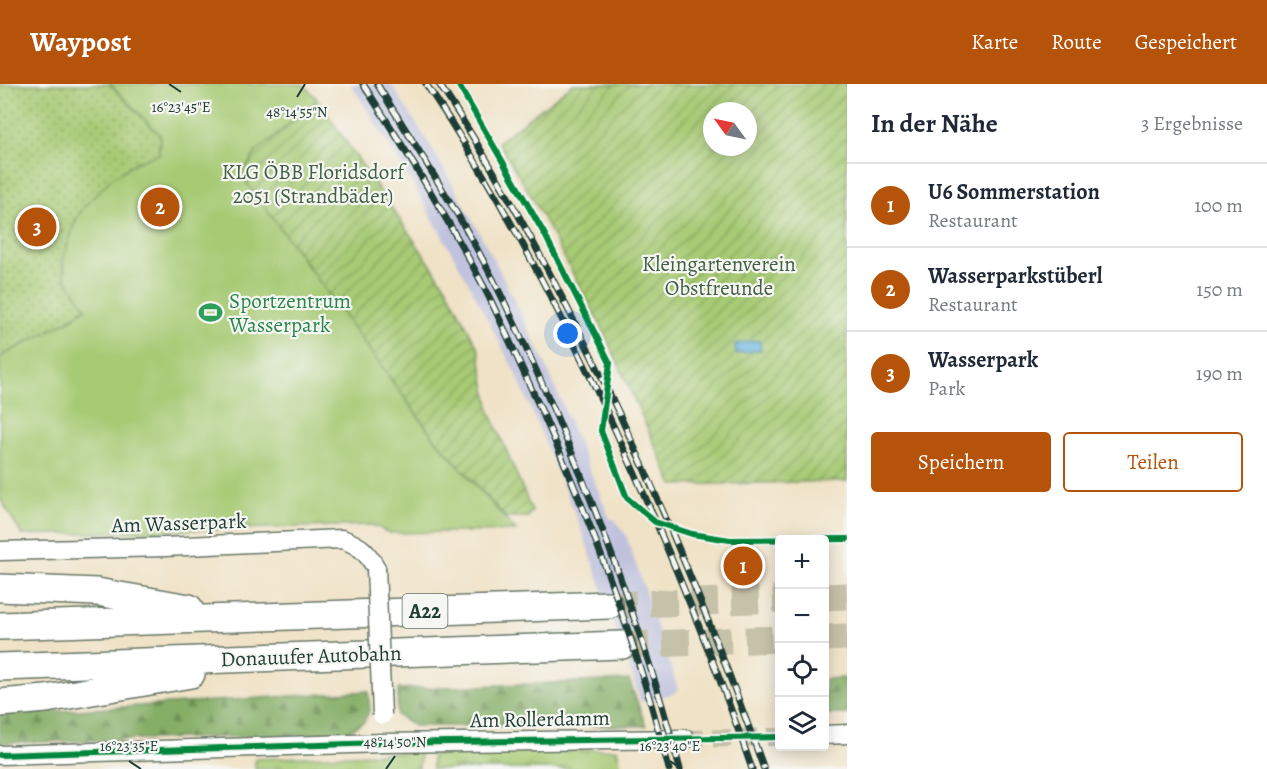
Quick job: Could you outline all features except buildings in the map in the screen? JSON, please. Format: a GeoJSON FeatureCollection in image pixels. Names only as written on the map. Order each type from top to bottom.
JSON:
{"type":"FeatureCollection","features":[{"type":"Feature","properties":{"kind":"highway"},"geometry":{"type":"LineString","coordinates":[[0,588],[97,592],[241,617]]}},
{"type":"Feature","properties":{"kind":"highway","name":"Donauufer Autobahn"},"geometry":{"type":"LineString","coordinates":[[0,626],[609,605]]}},
{"type":"Feature","properties":{"kind":"highway","name":"Donauufer Autobahn"},"geometry":{"type":"LineString","coordinates":[[0,667],[622,645]]}},
{"type":"Feature","properties":{"kind":"highway"},"geometry":{"type":"LineString","coordinates":[[0,703],[45,699],[291,656]]}},
{"type":"Feature","properties":{"kind":"street","name":"Am Wasserpark"},"geometry":{"type":"LineString","coordinates":[[0,550],[165,547],[342,539],[359,545],[376,568],[382,743]]}},
{"type":"Feature","properties":{"kind":"street"},"geometry":{"type":"LineString","coordinates":[[829,735],[847,734]]}},
{"type":"Feature","properties":{"kind":"street","name":"Am Rollerdamm"},"geometry":{"type":"LineString","coordinates":[[0,755],[382,743],[686,739]]}},
{"type":"Feature","properties":{"kind":"shaded area"},"geometry":{"type":"Polygon","coordinates":[[[351,84],[391,84],[435,153],[494,259],[545,363],[610,519],[614,519],[626,535],[678,689],[675,693],[641,702],[581,528],[518,378],[466,278],[409,177],[351,84]]]}},
{"type":"Feature","properties":{"kind":"green space"},"geometry":{"type":"Polygon","coordinates":[[[0,84],[110,84],[160,135],[159,154],[137,162],[76,219],[63,260],[65,278],[86,307],[73,318],[0,357],[0,84]]]}},
{"type":"Feature","properties":{"kind":"green space","name":"Sportzentrum Wasserpark"},"geometry":{"type":"Polygon","coordinates":[[[110,84],[303,84],[316,98],[314,103],[256,152],[241,175],[434,438],[516,531],[389,533],[373,525],[22,535],[0,498],[0,357],[73,318],[86,308],[65,278],[63,260],[76,219],[84,207],[113,177],[137,162],[159,154],[160,135],[110,84]]]}},
{"type":"Feature","properties":{"kind":"green space","name":"Kleingartenverein Obstfreunde"},"geometry":{"type":"Polygon","coordinates":[[[573,84],[847,84],[847,481],[673,485],[603,330],[533,199],[498,142],[573,84]]]}},
{"type":"Feature","properties":{"kind":"green space","name":"KLG ÖBB Floridsdorf 2051 (Strandbäder)"},"geometry":{"type":"Polygon","coordinates":[[[316,98],[446,287],[479,350],[490,412],[532,511],[528,517],[505,517],[434,438],[241,175],[256,152],[314,103],[316,98]]]}},
{"type":"Feature","properties":{"kind":"green space"},"geometry":{"type":"Polygon","coordinates":[[[847,678],[847,714],[829,714],[829,679],[847,678]]]}},
{"type":"Feature","properties":{"kind":"green space"},"geometry":{"type":"Polygon","coordinates":[[[629,680],[646,726],[414,726],[397,715],[398,689],[629,680]]]}},
{"type":"Feature","properties":{"kind":"green space"},"geometry":{"type":"Polygon","coordinates":[[[368,691],[370,709],[364,722],[343,734],[0,743],[0,715],[368,691]]]}},
{"type":"Feature","properties":{"kind":"green space"},"geometry":{"type":"Polygon","coordinates":[[[617,749],[621,769],[432,769],[432,755],[617,749]]]}},
{"type":"Feature","properties":{"kind":"green space"},"geometry":{"type":"Polygon","coordinates":[[[420,752],[419,769],[255,769],[255,759],[420,752]]]}},
{"type":"Feature","properties":{"kind":"water"},"geometry":{"type":"Polygon","coordinates":[[[759,340],[761,350],[736,354],[735,344],[759,340]]]}},
{"type":"Feature","properties":{"kind":"tunnel"},"geometry":{"type":"LineString","coordinates":[[829,597],[847,596]]}},
{"type":"Feature","properties":{"kind":"tunnel"},"geometry":{"type":"LineString","coordinates":[[609,605],[775,599]]}},
{"type":"Feature","properties":{"kind":"tunnel"},"geometry":{"type":"LineString","coordinates":[[829,638],[847,637]]}},
{"type":"Feature","properties":{"kind":"tunnel"},"geometry":{"type":"LineString","coordinates":[[622,645],[775,639]]}},
{"type":"Feature","properties":{"kind":"tunnel"},"geometry":{"type":"LineString","coordinates":[[686,739],[775,737]]}},
{"type":"Feature","properties":{"kind":"railway"},"geometry":{"type":"LineString","coordinates":[[363,84],[426,184],[470,261],[495,309],[548,424],[588,521],[624,619],[669,769]]}},
{"type":"Feature","properties":{"kind":"railway"},"geometry":{"type":"LineString","coordinates":[[377,84],[442,188],[487,268],[554,411],[624,587],[680,769]]}},
{"type":"Feature","properties":{"kind":"railway"},"geometry":{"type":"LineString","coordinates":[[426,84],[457,131],[514,229],[592,380],[684,589],[752,769]]}},
{"type":"Feature","properties":{"kind":"railway"},"geometry":{"type":"LineString","coordinates":[[439,84],[475,139],[508,196],[598,368],[650,481],[698,595],[764,769]]}},
{"type":"Feature","properties":{"kind":"cycle path"},"geometry":{"type":"LineString","coordinates":[[458,84],[545,235],[610,363],[601,431],[627,498],[655,522],[692,534],[730,540],[847,539]]}},
{"type":"Feature","properties":{"kind":"cycle path"},"geometry":{"type":"LineString","coordinates":[[0,755],[383,743],[775,737]]}},
{"type":"Feature","properties":{"kind":"place","name":"Wasserparkstüberl"},"geometry":{"type":"Point","coordinates":[160,207]}},
{"type":"Feature","properties":{"kind":"place","name":"Wasserpark"},"geometry":{"type":"Point","coordinates":[37,227]}},
{"type":"Feature","properties":{"kind":"place","name":"Sportzentrum Wasserpark"},"geometry":{"type":"Point","coordinates":[211,313]}},
{"type":"Feature","properties":{"kind":"place","name":"U6 Sommerstation"},"geometry":{"type":"Point","coordinates":[743,566]}}]}
